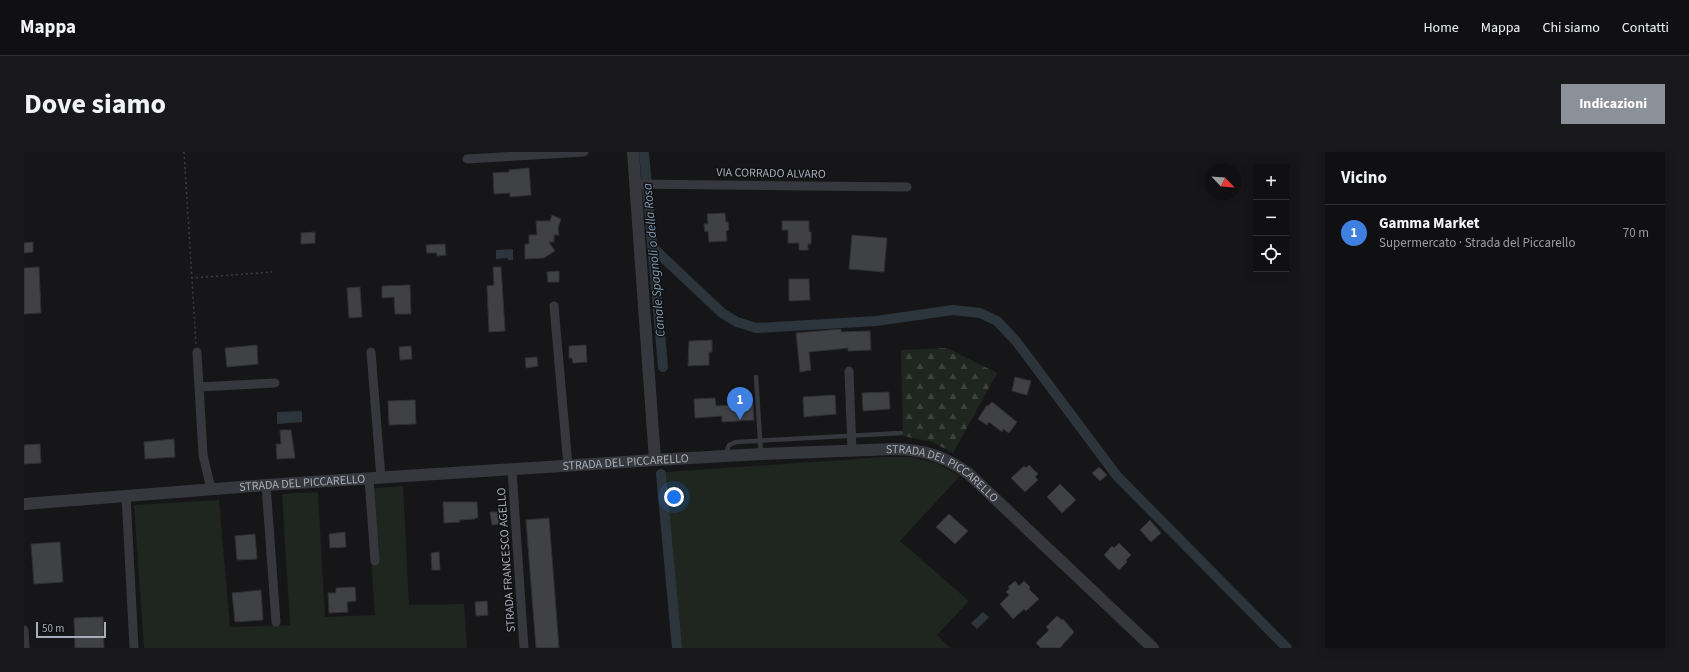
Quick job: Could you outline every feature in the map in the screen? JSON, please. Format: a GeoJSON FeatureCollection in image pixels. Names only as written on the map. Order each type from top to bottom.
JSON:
{"type":"FeatureCollection","features":[{"type":"Feature","properties":{"kind":"street"},"geometry":{"type":"LineString","coordinates":[[467,159],[584,152]]}},
{"type":"Feature","properties":{"kind":"street"},"geometry":{"type":"LineString","coordinates":[[633,152],[655,460]]}},
{"type":"Feature","properties":{"kind":"street","name":"VIA CORRADO ALVARO"},"geometry":{"type":"LineString","coordinates":[[635,184],[907,187]]}},
{"type":"Feature","properties":{"kind":"street"},"geometry":{"type":"LineString","coordinates":[[554,306],[568,466]]}},
{"type":"Feature","properties":{"kind":"street"},"geometry":{"type":"LineString","coordinates":[[197,352],[203,455],[211,489]]}},
{"type":"Feature","properties":{"kind":"street"},"geometry":{"type":"LineString","coordinates":[[371,352],[375,478],[374,561]]}},
{"type":"Feature","properties":{"kind":"street"},"geometry":{"type":"LineString","coordinates":[[849,371],[852,452]]}},
{"type":"Feature","properties":{"kind":"street"},"geometry":{"type":"LineString","coordinates":[[199,387],[275,383]]}},
{"type":"Feature","properties":{"kind":"street","name":"STRADA DEL PICCARELLO"},"geometry":{"type":"LineString","coordinates":[[24,504],[211,489],[655,460],[761,454],[852,452],[894,449],[912,450],[939,457],[960,468],[978,482],[1153,648]]}},
{"type":"Feature","properties":{"kind":"street","name":"STRADA FRANCESCO AGELLO"},"geometry":{"type":"LineString","coordinates":[[512,470],[524,648]]}},
{"type":"Feature","properties":{"kind":"street"},"geometry":{"type":"LineString","coordinates":[[266,486],[276,622]]}},
{"type":"Feature","properties":{"kind":"street"},"geometry":{"type":"LineString","coordinates":[[126,495],[134,648]]}},
{"type":"Feature","properties":{"kind":"street"},"geometry":{"type":"LineString","coordinates":[[24,630],[25,648]]}},
{"type":"Feature","properties":{"kind":"lane"},"geometry":{"type":"LineString","coordinates":[[756,377],[761,454]]}},
{"type":"Feature","properties":{"kind":"lane"},"geometry":{"type":"LineString","coordinates":[[725,456],[727,448],[733,442],[901,433]]}},
{"type":"Feature","properties":{"kind":"path"},"geometry":{"type":"LineString","coordinates":[[184,152],[197,352]]}},
{"type":"Feature","properties":{"kind":"path"},"geometry":{"type":"LineString","coordinates":[[191,278],[272,272]]}},
{"type":"Feature","properties":{"kind":"green space"},"geometry":{"type":"Polygon","coordinates":[[[947,348],[997,373],[953,453],[932,442],[903,436],[901,350],[947,348]]]}},
{"type":"Feature","properties":{"kind":"green space"},"geometry":{"type":"Polygon","coordinates":[[[885,457],[911,457],[936,463],[960,476],[900,541],[969,601],[937,635],[950,648],[681,648],[666,472],[885,457]]]}},
{"type":"Feature","properties":{"kind":"green space"},"geometry":{"type":"Polygon","coordinates":[[[403,486],[409,605],[464,604],[467,648],[144,648],[134,505],[219,500],[230,627],[290,625],[282,494],[318,492],[325,617],[375,615],[366,489],[403,486]]]}},
{"type":"Feature","properties":{"kind":"shaded area"},"geometry":{"type":"Polygon","coordinates":[[[513,249],[513,260],[508,260],[508,258],[496,259],[496,250],[513,249]]]}},
{"type":"Feature","properties":{"kind":"shaded area"},"geometry":{"type":"Polygon","coordinates":[[[302,411],[302,422],[277,424],[277,412],[302,411]]]}},
{"type":"Feature","properties":{"kind":"shaded area"},"geometry":{"type":"Polygon","coordinates":[[[983,612],[989,617],[977,629],[971,623],[983,612]]]}},
{"type":"Feature","properties":{"kind":"building"},"geometry":{"type":"Polygon","coordinates":[[[529,168],[531,195],[510,197],[510,193],[494,194],[493,173],[509,172],[509,170],[529,168]]]}},
{"type":"Feature","properties":{"kind":"building"},"geometry":{"type":"Polygon","coordinates":[[[725,213],[729,230],[726,231],[727,241],[709,242],[708,231],[705,232],[704,224],[708,224],[707,214],[725,213]]]}},
{"type":"Feature","properties":{"kind":"building"},"geometry":{"type":"Polygon","coordinates":[[[552,215],[561,219],[558,228],[559,235],[554,235],[554,242],[549,242],[555,251],[544,258],[525,259],[525,244],[529,244],[529,235],[537,235],[536,221],[550,221],[552,215]]]}},
{"type":"Feature","properties":{"kind":"building"},"geometry":{"type":"Polygon","coordinates":[[[782,221],[809,221],[811,244],[808,244],[808,250],[799,250],[799,243],[788,243],[788,230],[782,230],[782,221]]]}},
{"type":"Feature","properties":{"kind":"building"},"geometry":{"type":"Polygon","coordinates":[[[315,232],[315,243],[301,244],[301,233],[315,232]]]}},
{"type":"Feature","properties":{"kind":"building"},"geometry":{"type":"Polygon","coordinates":[[[852,235],[887,238],[884,272],[849,269],[852,235]]]}},
{"type":"Feature","properties":{"kind":"building"},"geometry":{"type":"Polygon","coordinates":[[[33,242],[33,252],[24,253],[24,243],[33,242]]]}},
{"type":"Feature","properties":{"kind":"building"},"geometry":{"type":"Polygon","coordinates":[[[445,244],[446,255],[437,256],[437,253],[427,253],[426,245],[445,244]]]}},
{"type":"Feature","properties":{"kind":"building"},"geometry":{"type":"Polygon","coordinates":[[[39,267],[41,313],[24,314],[24,268],[39,267]]]}},
{"type":"Feature","properties":{"kind":"building"},"geometry":{"type":"Polygon","coordinates":[[[493,267],[501,267],[505,331],[489,332],[487,286],[494,285],[493,267]]]}},
{"type":"Feature","properties":{"kind":"building"},"geometry":{"type":"Polygon","coordinates":[[[559,271],[559,282],[548,282],[547,272],[559,271]]]}},
{"type":"Feature","properties":{"kind":"building"},"geometry":{"type":"Polygon","coordinates":[[[789,279],[809,279],[810,300],[789,301],[789,279]]]}},
{"type":"Feature","properties":{"kind":"building"},"geometry":{"type":"Polygon","coordinates":[[[410,285],[411,314],[395,314],[394,297],[382,298],[382,286],[410,285]]]}},
{"type":"Feature","properties":{"kind":"building"},"geometry":{"type":"Polygon","coordinates":[[[360,287],[362,317],[349,318],[347,288],[360,287]]]}},
{"type":"Feature","properties":{"kind":"building"},"geometry":{"type":"Polygon","coordinates":[[[841,329],[841,332],[870,331],[871,350],[848,351],[848,348],[809,352],[811,370],[800,372],[796,333],[841,329]]]}},
{"type":"Feature","properties":{"kind":"building"},"geometry":{"type":"Polygon","coordinates":[[[712,340],[712,352],[709,352],[709,365],[688,366],[689,341],[712,340]]]}},
{"type":"Feature","properties":{"kind":"building"},"geometry":{"type":"Polygon","coordinates":[[[257,345],[258,364],[227,367],[225,348],[257,345]]]}},
{"type":"Feature","properties":{"kind":"building"},"geometry":{"type":"Polygon","coordinates":[[[586,345],[587,362],[573,363],[572,358],[569,358],[569,346],[586,345]]]}},
{"type":"Feature","properties":{"kind":"building"},"geometry":{"type":"Polygon","coordinates":[[[411,346],[412,359],[400,360],[399,347],[411,346]]]}},
{"type":"Feature","properties":{"kind":"building"},"geometry":{"type":"Polygon","coordinates":[[[537,357],[538,366],[526,368],[525,358],[537,357]]]}},
{"type":"Feature","properties":{"kind":"building"},"geometry":{"type":"Polygon","coordinates":[[[1015,377],[1031,381],[1027,395],[1012,391],[1015,377]]]}},
{"type":"Feature","properties":{"kind":"building"},"geometry":{"type":"Polygon","coordinates":[[[889,392],[890,409],[863,411],[862,393],[889,392]]]}},
{"type":"Feature","properties":{"kind":"building"},"geometry":{"type":"Polygon","coordinates":[[[835,395],[836,414],[804,417],[803,397],[835,395]]]}},
{"type":"Feature","properties":{"kind":"building"},"geometry":{"type":"Polygon","coordinates":[[[715,398],[716,406],[753,404],[754,420],[722,422],[722,416],[695,418],[694,399],[715,398]]]}},
{"type":"Feature","properties":{"kind":"building"},"geometry":{"type":"Polygon","coordinates":[[[415,400],[416,424],[389,425],[388,401],[415,400]]]}},
{"type":"Feature","properties":{"kind":"building"},"geometry":{"type":"Polygon","coordinates":[[[992,402],[1017,422],[1009,433],[1003,429],[1002,432],[989,422],[987,425],[978,419],[987,405],[988,406],[992,402]]]}},
{"type":"Feature","properties":{"kind":"building"},"geometry":{"type":"Polygon","coordinates":[[[280,430],[291,430],[295,458],[277,459],[276,444],[281,444],[280,430]]]}},
{"type":"Feature","properties":{"kind":"building"},"geometry":{"type":"Polygon","coordinates":[[[174,439],[175,457],[145,459],[144,442],[174,439]]]}},
{"type":"Feature","properties":{"kind":"building"},"geometry":{"type":"Polygon","coordinates":[[[40,444],[41,463],[24,464],[24,445],[40,444]]]}},
{"type":"Feature","properties":{"kind":"building"},"geometry":{"type":"Polygon","coordinates":[[[1029,465],[1038,474],[1035,477],[1038,480],[1025,492],[1011,478],[1024,466],[1026,468],[1029,465]]]}},
{"type":"Feature","properties":{"kind":"building"},"geometry":{"type":"Polygon","coordinates":[[[1099,467],[1107,475],[1100,481],[1092,473],[1099,467]]]}},
{"type":"Feature","properties":{"kind":"building"},"geometry":{"type":"Polygon","coordinates":[[[1060,484],[1076,500],[1062,513],[1047,497],[1060,484]]]}},
{"type":"Feature","properties":{"kind":"building"},"geometry":{"type":"Polygon","coordinates":[[[443,502],[477,502],[478,518],[459,520],[460,522],[444,523],[443,502]]]}},
{"type":"Feature","properties":{"kind":"building"},"geometry":{"type":"Polygon","coordinates":[[[490,512],[498,512],[499,524],[492,525],[490,512]]]}},
{"type":"Feature","properties":{"kind":"building"},"geometry":{"type":"Polygon","coordinates":[[[949,514],[968,531],[955,544],[936,527],[949,514]]]}},
{"type":"Feature","properties":{"kind":"building"},"geometry":{"type":"Polygon","coordinates":[[[549,518],[559,648],[536,648],[526,520],[549,518]]]}},
{"type":"Feature","properties":{"kind":"building"},"geometry":{"type":"Polygon","coordinates":[[[1150,520],[1161,533],[1151,542],[1140,530],[1150,520]]]}},
{"type":"Feature","properties":{"kind":"building"},"geometry":{"type":"Polygon","coordinates":[[[345,532],[346,547],[330,548],[329,534],[345,532]]]}},
{"type":"Feature","properties":{"kind":"building"},"geometry":{"type":"Polygon","coordinates":[[[255,534],[257,559],[237,560],[235,536],[255,534]]]}},
{"type":"Feature","properties":{"kind":"building"},"geometry":{"type":"Polygon","coordinates":[[[60,542],[63,582],[34,584],[31,544],[60,542]]]}},
{"type":"Feature","properties":{"kind":"building"},"geometry":{"type":"Polygon","coordinates":[[[1119,543],[1131,555],[1126,560],[1127,562],[1119,570],[1104,555],[1112,546],[1114,548],[1119,543]]]}},
{"type":"Feature","properties":{"kind":"building"},"geometry":{"type":"Polygon","coordinates":[[[439,552],[440,570],[432,570],[431,553],[439,552]]]}},
{"type":"Feature","properties":{"kind":"building"},"geometry":{"type":"Polygon","coordinates":[[[1015,581],[1019,586],[1024,581],[1030,587],[1029,589],[1039,599],[1026,611],[1024,609],[1013,619],[1000,604],[1009,595],[1006,592],[1010,588],[1008,587],[1015,581]]]}},
{"type":"Feature","properties":{"kind":"building"},"geometry":{"type":"Polygon","coordinates":[[[355,587],[356,601],[347,602],[348,612],[329,613],[328,593],[336,593],[336,588],[355,587]]]}},
{"type":"Feature","properties":{"kind":"building"},"geometry":{"type":"Polygon","coordinates":[[[261,590],[263,620],[235,622],[232,593],[261,590]]]}},
{"type":"Feature","properties":{"kind":"building"},"geometry":{"type":"Polygon","coordinates":[[[487,601],[488,615],[476,616],[475,602],[487,601]]]}},
{"type":"Feature","properties":{"kind":"building"},"geometry":{"type":"Polygon","coordinates":[[[1057,616],[1062,620],[1063,619],[1074,632],[1060,648],[1041,648],[1036,643],[1049,630],[1046,627],[1057,616]]]}},
{"type":"Feature","properties":{"kind":"building"},"geometry":{"type":"Polygon","coordinates":[[[103,617],[104,648],[75,648],[74,618],[103,617]]]}},
{"type":"Feature","properties":{"kind":"waterway","name":"Canale Spagnoli o della Rosa"},"geometry":{"type":"LineString","coordinates":[[644,152],[663,367]]}},
{"type":"Feature","properties":{"kind":"waterway"},"geometry":{"type":"LineString","coordinates":[[652,247],[722,313],[737,322],[756,328],[876,321],[953,310],[980,313],[997,321],[1016,341],[1117,476],[1287,648]]}},
{"type":"Feature","properties":{"kind":"waterway","name":"Canale Spagnoli o della Rosa"},"geometry":{"type":"LineString","coordinates":[[661,474],[677,648]]}},
{"type":"Feature","properties":{"kind":"place","name":"Gamma Market"},"geometry":{"type":"Point","coordinates":[740,420]}}]}
